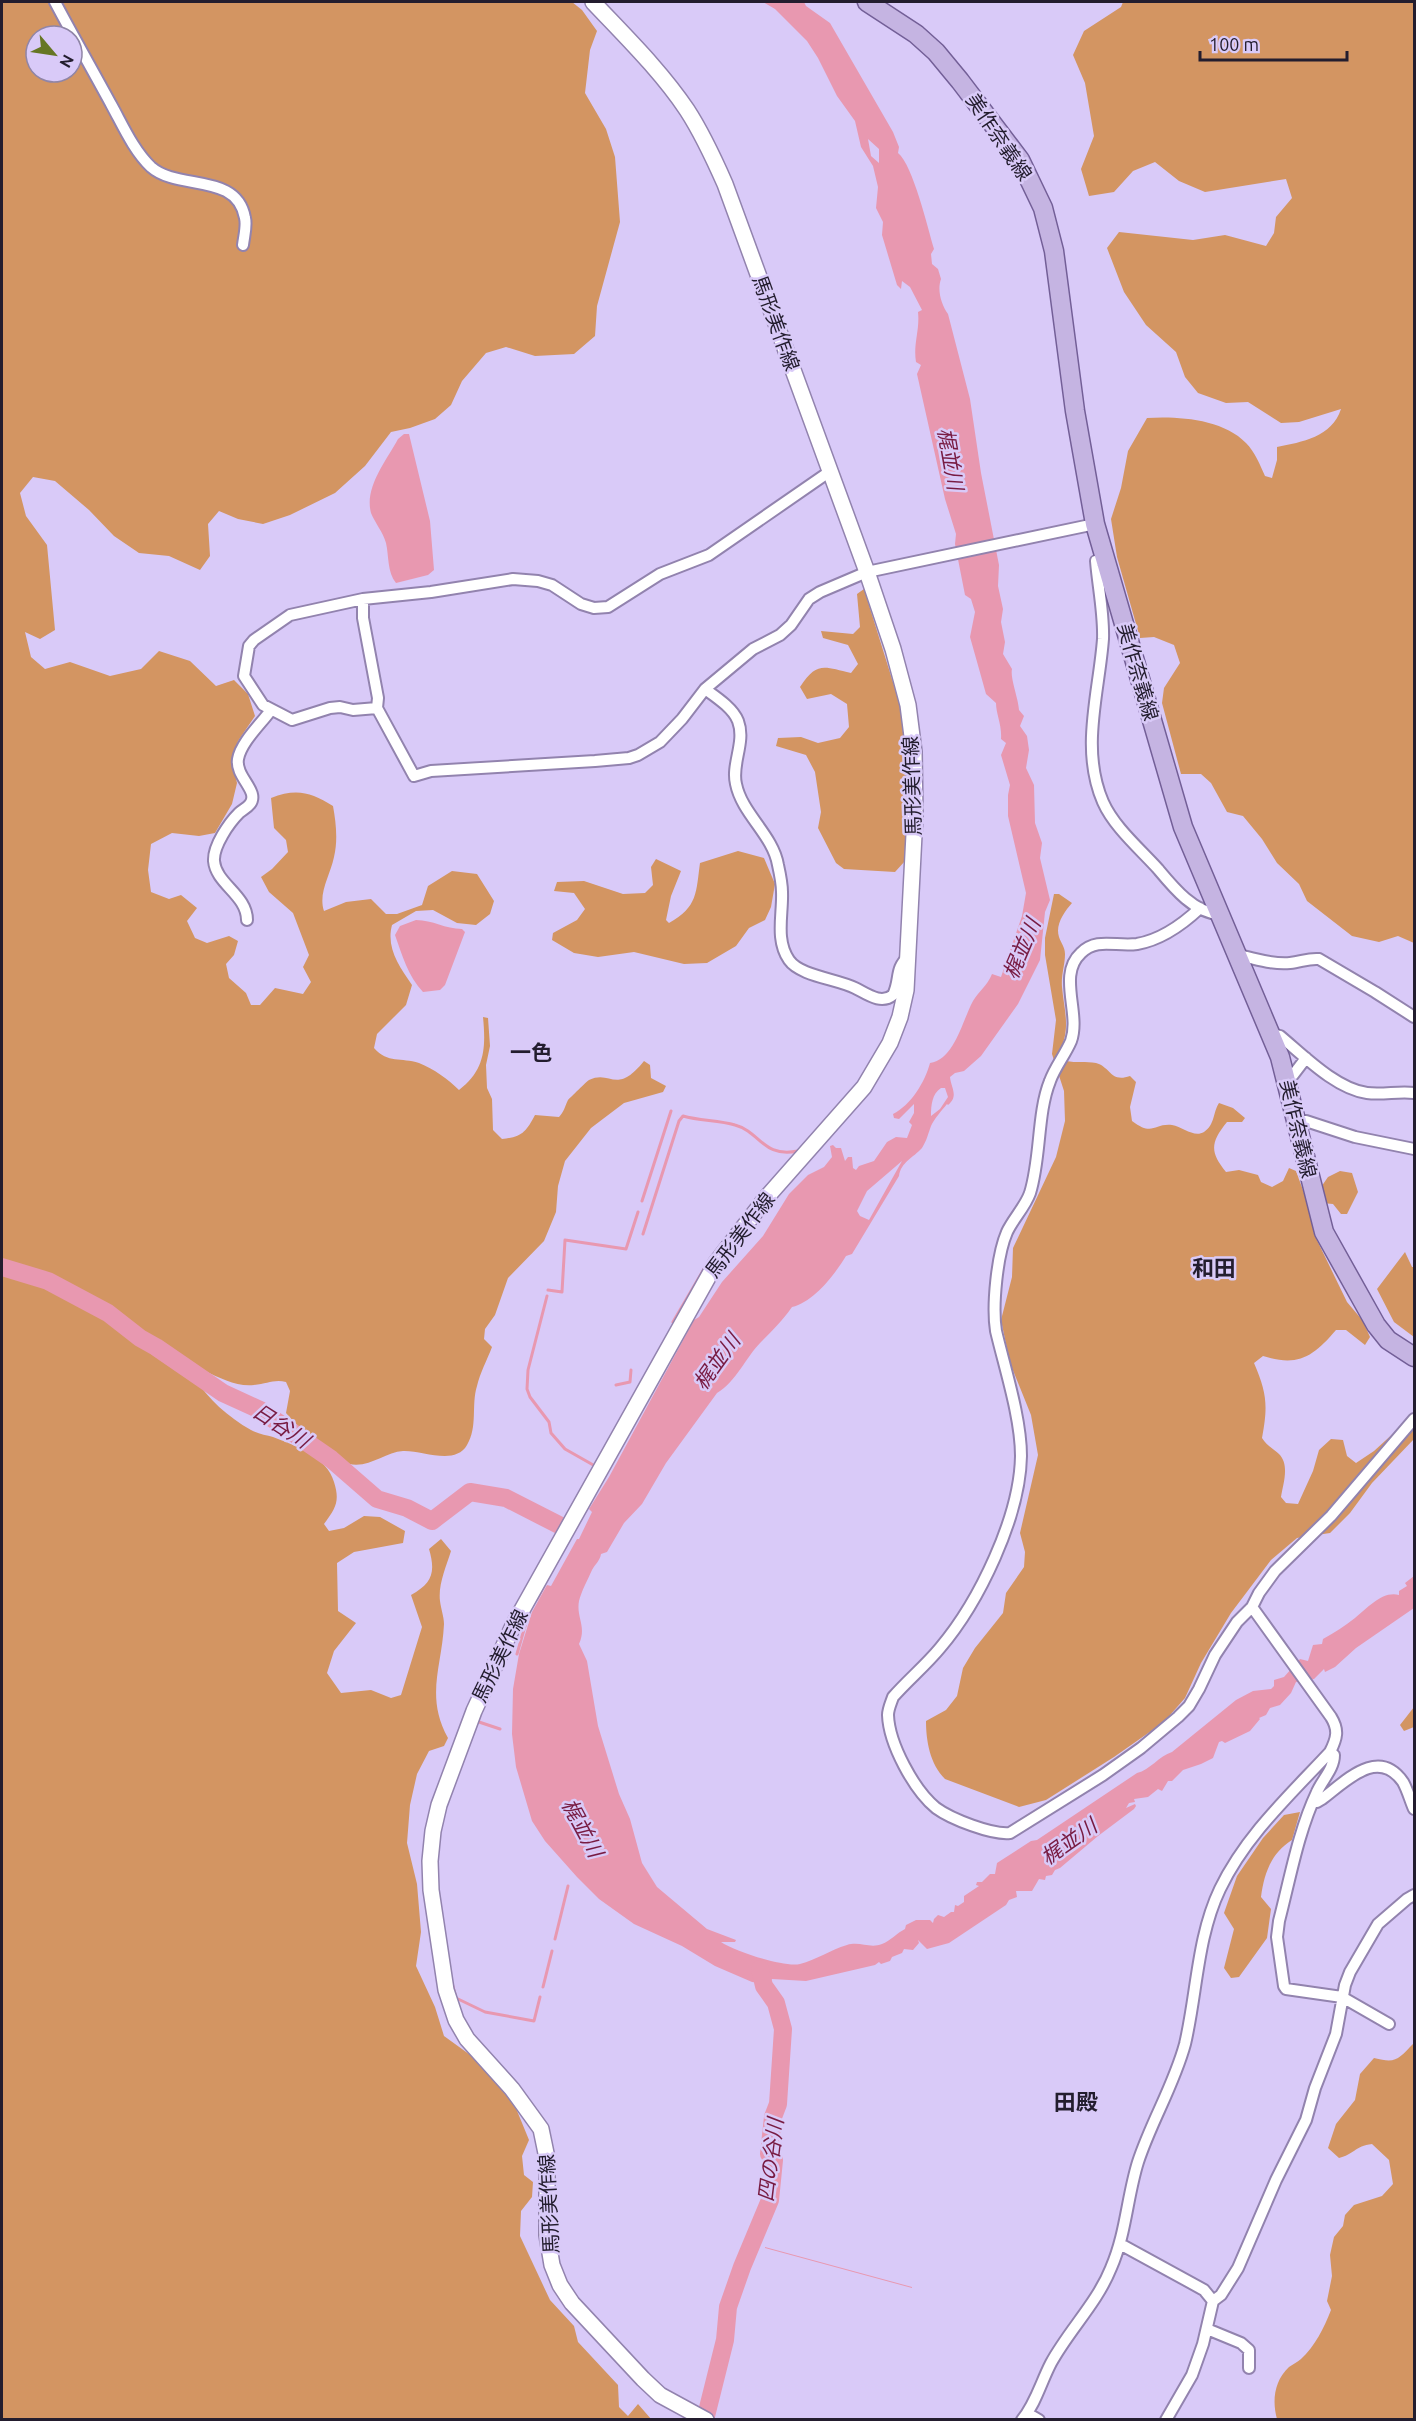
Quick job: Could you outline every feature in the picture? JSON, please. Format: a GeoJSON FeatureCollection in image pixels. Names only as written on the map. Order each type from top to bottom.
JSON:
{"type":"FeatureCollection","features":[{"type":"Feature","properties":{"kind":"main road","name":"馬形美作線"},"geometry":{"type":"LineString","coordinates":[[593,2],[661,77],[686,109],[708,147],[725,184],[893,649],[908,705],[914,752],[915,815],[909,956],[906,990],[900,1017],[890,1043],[877,1068],[848,1106],[758,1207],[716,1263],[690,1305],[513,1626],[474,1711],[439,1804],[433,1831],[430,1861],[431,1890],[446,1990],[456,2020],[466,2039],[512,2090],[541,2129],[547,2158],[547,2235],[552,2265],[560,2286],[572,2303],[660,2395],[703,2418]]}},
{"type":"Feature","properties":{"kind":"main road","name":"美作奈義線"},"geometry":{"type":"LineString","coordinates":[[867,2],[916,34],[936,52],[1020,160],[1043,208],[1054,251],[1075,411],[1095,524],[1183,827],[1271,1034],[1286,1078],[1324,1232],[1376,1325],[1388,1340],[1414,1357]]}},
{"type":"Feature","properties":{"kind":"street"},"geometry":{"type":"LineString","coordinates":[[55,2],[138,149],[152,168],[180,181],[226,190],[236,198],[240,202],[246,219],[243,245]]}},
{"type":"Feature","properties":{"kind":"street"},"geometry":{"type":"LineString","coordinates":[[377,708],[353,710],[340,707],[330,708],[292,720],[271,710],[254,694],[244,676],[249,646],[290,615],[363,599],[431,592],[513,579],[538,581],[552,585],[581,604],[594,608],[608,607],[660,574],[709,555],[829,472]]}},
{"type":"Feature","properties":{"kind":"street"},"geometry":{"type":"LineString","coordinates":[[363,599],[363,618],[378,699],[377,708],[414,776],[431,771],[629,758],[652,748],[694,706],[705,689],[753,649],[780,635],[791,625],[809,599],[820,592],[867,572],[1095,524]]}},
{"type":"Feature","properties":{"kind":"street"},"geometry":{"type":"LineString","coordinates":[[1105,559],[1096,561],[1103,635],[1092,731],[1093,762],[1097,784],[1114,820],[1161,874],[1183,896],[1200,908],[1219,914]]}},
{"type":"Feature","properties":{"kind":"street"},"geometry":{"type":"LineString","coordinates":[[705,689],[738,720],[741,741],[735,781],[739,795],[777,861],[783,891],[781,939],[789,960],[797,968],[806,972],[835,980],[870,997],[881,999],[893,995],[899,967],[909,956]]}},
{"type":"Feature","properties":{"kind":"street"},"geometry":{"type":"LineString","coordinates":[[247,920],[247,912],[242,903],[214,864],[214,855],[232,822],[250,805],[253,797],[252,790],[239,774],[237,760],[246,742],[271,710]]}},
{"type":"Feature","properties":{"kind":"street"},"geometry":{"type":"LineString","coordinates":[[1200,908],[1166,933],[1136,944],[1098,942],[1081,953],[1073,962],[1070,973],[1073,1028],[1071,1039],[1050,1081],[1029,1197],[1007,1231],[1002,1244],[993,1315],[1019,1433],[1021,1456],[1019,1479],[999,1547],[973,1604],[940,1648],[893,1697],[889,1706],[888,1715],[902,1760],[927,1798],[944,1814],[1002,1834],[1010,1833],[1103,1775],[1141,1748],[1189,1706],[1215,1655],[1231,1631],[1252,1608],[1259,1593],[1275,1571],[1331,1516],[1414,1419]]}},
{"type":"Feature","properties":{"kind":"street"},"geometry":{"type":"LineString","coordinates":[[1237,955],[1277,963],[1292,963],[1308,958],[1319,959],[1414,1017]]}},
{"type":"Feature","properties":{"kind":"street"},"geometry":{"type":"LineString","coordinates":[[1271,1034],[1280,1036],[1328,1075],[1361,1092],[1414,1093]]}},
{"type":"Feature","properties":{"kind":"street"},"geometry":{"type":"LineString","coordinates":[[1286,1078],[1293,1075],[1306,1058]]}},
{"type":"Feature","properties":{"kind":"street"},"geometry":{"type":"LineString","coordinates":[[1297,1121],[1306,1121],[1349,1136],[1414,1149]]}},
{"type":"Feature","properties":{"kind":"street"},"geometry":{"type":"LineString","coordinates":[[1039,2420],[1024,2416],[1064,2342],[1100,2292],[1120,2244],[1138,2163],[1184,2048],[1205,1932],[1219,1891],[1237,1858],[1258,1828],[1330,1752],[1338,1732],[1336,1725],[1312,1689],[1252,1608]]}},
{"type":"Feature","properties":{"kind":"street"},"geometry":{"type":"LineString","coordinates":[[1330,1752],[1334,1755],[1334,1762],[1313,1801],[1279,1921],[1277,1937],[1280,1962],[1286,1989],[1342,1997],[1389,2024]]}},
{"type":"Feature","properties":{"kind":"street"},"geometry":{"type":"LineString","coordinates":[[1313,1801],[1317,1802],[1366,1767],[1372,1766],[1388,1771],[1401,1780],[1414,1809]]}},
{"type":"Feature","properties":{"kind":"street"},"geometry":{"type":"LineString","coordinates":[[1166,2420],[1192,2375],[1207,2329],[1213,2301],[1221,2295],[1239,2268],[1276,2180],[1306,2120],[1315,2088],[1336,2034],[1342,1997],[1350,1972],[1374,1929],[1414,1895]]}},
{"type":"Feature","properties":{"kind":"street"},"geometry":{"type":"LineString","coordinates":[[1120,2244],[1204,2290],[1213,2301]]}},
{"type":"Feature","properties":{"kind":"street"},"geometry":{"type":"LineString","coordinates":[[1207,2329],[1241,2343],[1249,2350],[1249,2368]]}},
{"type":"Feature","properties":{"kind":"shaded area"},"geometry":{"type":"Polygon","coordinates":[[[2,2],[572,2],[582,10],[597,31],[590,50],[585,93],[606,129],[615,157],[620,222],[597,306],[595,336],[574,354],[535,356],[506,347],[486,353],[462,381],[451,405],[435,419],[391,432],[365,466],[335,493],[290,515],[263,524],[238,519],[219,511],[208,524],[210,556],[200,570],[169,556],[139,553],[114,536],[89,510],[55,481],[33,477],[20,493],[26,516],[47,545],[55,630],[40,639],[25,632],[31,657],[45,669],[70,662],[110,676],[141,669],[159,651],[190,661],[216,686],[234,680],[248,694],[255,716],[238,741],[232,762],[237,783],[232,804],[215,833],[199,836],[172,833],[151,844],[148,870],[151,892],[169,899],[181,895],[197,908],[187,921],[195,938],[207,943],[229,936],[238,941],[234,955],[226,964],[229,978],[246,993],[251,1005],[260,1005],[275,988],[303,994],[311,982],[303,967],[309,955],[293,913],[269,892],[261,877],[288,852],[286,840],[274,828],[271,798],[288,793],[303,793],[318,797],[333,806],[336,845],[323,891],[324,911],[346,902],[371,899],[386,914],[397,914],[422,905],[428,886],[452,871],[477,874],[494,901],[490,914],[476,925],[457,923],[433,910],[416,911],[392,925],[392,949],[398,964],[412,985],[406,1005],[377,1034],[374,1048],[379,1053],[390,1058],[425,1065],[459,1090],[474,1075],[479,1066],[484,1048],[483,1017],[488,1018],[490,1046],[486,1065],[487,1088],[492,1099],[493,1130],[502,1139],[523,1133],[535,1115],[559,1117],[568,1100],[589,1080],[597,1077],[614,1080],[627,1077],[644,1061],[650,1065],[651,1078],[666,1086],[663,1092],[624,1103],[591,1128],[565,1161],[558,1186],[556,1212],[544,1241],[508,1278],[495,1315],[485,1329],[484,1339],[492,1347],[477,1386],[470,1438],[462,1451],[455,1455],[438,1456],[403,1451],[358,1465],[350,1464],[334,1457],[319,1446],[286,1413],[290,1391],[286,1382],[241,1385],[205,1371],[194,1377],[212,1400],[243,1425],[301,1449],[325,1466],[334,1482],[337,1494],[334,1509],[324,1524],[329,1531],[344,1528],[364,1516],[380,1517],[405,1531],[403,1543],[354,1552],[337,1563],[338,1611],[356,1623],[334,1651],[327,1673],[341,1693],[371,1690],[391,1698],[401,1695],[422,1627],[411,1595],[428,1582],[432,1571],[429,1549],[441,1539],[451,1551],[440,1589],[444,1624],[436,1695],[437,1709],[448,1738],[444,1746],[429,1751],[417,1774],[410,1805],[407,1843],[417,1884],[421,1932],[416,1966],[435,2007],[444,2036],[473,2057],[513,2101],[529,2140],[522,2156],[524,2175],[533,2182],[532,2197],[521,2211],[520,2236],[550,2300],[574,2326],[578,2342],[618,2385],[619,2407],[628,2416],[638,2404],[651,2419],[2,2420],[2,2]]]}},
{"type":"Feature","properties":{"kind":"shaded area"},"geometry":{"type":"Polygon","coordinates":[[[1123,2],[1414,2],[1414,943],[1398,936],[1379,942],[1352,936],[1307,901],[1299,884],[1277,863],[1262,839],[1243,816],[1227,812],[1211,783],[1201,774],[1181,774],[1162,703],[1164,688],[1180,663],[1174,645],[1154,637],[1140,638],[1117,557],[1111,519],[1121,488],[1128,451],[1147,418],[1200,421],[1213,424],[1236,435],[1252,450],[1265,476],[1272,478],[1277,460],[1277,447],[1315,437],[1331,426],[1341,409],[1299,422],[1281,423],[1248,402],[1226,403],[1198,393],[1185,377],[1176,352],[1146,325],[1124,292],[1107,248],[1119,232],[1193,240],[1225,235],[1266,246],[1274,233],[1276,217],[1292,198],[1286,179],[1205,192],[1179,181],[1155,162],[1133,171],[1114,192],[1089,196],[1081,169],[1094,136],[1085,83],[1073,55],[1084,31],[1121,7],[1123,2]]]}},
{"type":"Feature","properties":{"kind":"shaded area"},"geometry":{"type":"Polygon","coordinates":[[[864,589],[901,708],[907,774],[905,861],[895,872],[844,869],[836,863],[818,828],[821,812],[815,772],[806,755],[776,746],[778,738],[801,737],[818,743],[840,738],[849,727],[847,704],[831,694],[807,699],[800,687],[816,670],[827,668],[851,673],[858,664],[848,645],[823,638],[821,631],[853,634],[860,627],[857,594],[864,589]]]}},
{"type":"Feature","properties":{"kind":"shaded area"},"geometry":{"type":"Polygon","coordinates":[[[738,851],[764,858],[775,884],[771,907],[765,920],[749,928],[736,946],[707,963],[684,964],[634,952],[598,957],[574,953],[552,940],[553,933],[577,920],[585,909],[574,893],[554,891],[557,882],[584,881],[623,894],[645,893],[653,885],[651,867],[656,859],[681,871],[671,896],[666,920],[669,923],[686,911],[694,898],[700,863],[738,851]]]}},
{"type":"Feature","properties":{"kind":"shaded area"},"geometry":{"type":"Polygon","coordinates":[[[1054,894],[1059,894],[1072,903],[1063,915],[1058,928],[1065,954],[1062,983],[1066,1026],[1060,1050],[1066,1061],[1096,1063],[1114,1076],[1123,1078],[1130,1076],[1136,1082],[1130,1107],[1132,1121],[1145,1128],[1172,1125],[1200,1134],[1210,1126],[1219,1103],[1233,1108],[1245,1118],[1242,1122],[1227,1122],[1217,1136],[1214,1147],[1217,1159],[1226,1172],[1239,1170],[1258,1175],[1261,1182],[1272,1187],[1283,1181],[1289,1168],[1296,1171],[1304,1193],[1319,1190],[1328,1177],[1340,1171],[1352,1173],[1358,1192],[1347,1214],[1341,1214],[1333,1204],[1322,1203],[1312,1218],[1314,1234],[1347,1302],[1363,1321],[1370,1337],[1365,1345],[1346,1330],[1336,1330],[1320,1347],[1304,1357],[1286,1360],[1263,1356],[1254,1363],[1262,1383],[1265,1400],[1262,1438],[1279,1454],[1284,1464],[1285,1475],[1281,1497],[1286,1503],[1298,1504],[1313,1471],[1319,1450],[1331,1439],[1343,1440],[1347,1456],[1356,1463],[1374,1451],[1397,1430],[1414,1427],[1414,1439],[1372,1483],[1350,1513],[1330,1533],[1297,1538],[1271,1560],[1231,1613],[1201,1663],[1185,1698],[1164,1722],[1046,1800],[1019,1807],[945,1779],[930,1752],[926,1721],[946,1710],[957,1696],[963,1668],[975,1648],[1003,1613],[1006,1593],[1024,1567],[1025,1552],[1020,1533],[1038,1455],[1031,1415],[1010,1363],[1001,1320],[1012,1277],[1013,1248],[1056,1157],[1065,1121],[1064,1091],[1052,1054],[1056,1020],[1045,955],[1045,938],[1054,894]]]}},
{"type":"Feature","properties":{"kind":"shaded area"},"geometry":{"type":"Polygon","coordinates":[[[1405,1252],[1414,1267],[1414,1337],[1394,1322],[1377,1289],[1405,1252]]]}},
{"type":"Feature","properties":{"kind":"shaded area"},"geometry":{"type":"Polygon","coordinates":[[[1414,1707],[1414,1727],[1404,1731],[1400,1725],[1414,1707]]]}},
{"type":"Feature","properties":{"kind":"shaded area"},"geometry":{"type":"Polygon","coordinates":[[[1300,1812],[1292,1840],[1274,1858],[1264,1880],[1261,1897],[1271,1909],[1267,1938],[1239,1977],[1231,1978],[1224,1968],[1234,1929],[1224,1913],[1237,1876],[1263,1838],[1284,1815],[1300,1812]]]}},
{"type":"Feature","properties":{"kind":"shaded area"},"geometry":{"type":"Polygon","coordinates":[[[1414,2043],[1414,2419],[1277,2419],[1275,2398],[1280,2378],[1311,2348],[1331,2310],[1327,2301],[1332,2276],[1330,2255],[1334,2237],[1343,2226],[1345,2215],[1354,2205],[1382,2196],[1393,2184],[1389,2160],[1372,2144],[1339,2158],[1328,2148],[1336,2124],[1355,2100],[1360,2074],[1374,2058],[1397,2059],[1414,2043]]]}},
{"type":"Feature","properties":{"kind":"water","name":"梶並川"},"geometry":{"type":"Polygon","coordinates":[[[763,2],[804,2],[806,6],[830,23],[893,132],[899,147],[898,153],[909,170],[919,198],[934,249],[931,254],[932,264],[938,269],[941,279],[940,297],[948,314],[970,399],[981,473],[999,565],[998,586],[1003,609],[1001,622],[1005,642],[1003,654],[1012,669],[1019,710],[1024,716],[1020,726],[1027,736],[1029,750],[1026,768],[1034,785],[1035,823],[1042,843],[1040,858],[1050,900],[1045,912],[1040,960],[1018,1004],[981,1056],[964,1071],[950,1077],[954,1095],[951,1102],[934,1120],[922,1148],[902,1167],[899,1176],[852,1254],[846,1256],[830,1279],[816,1293],[792,1307],[730,1382],[717,1393],[666,1463],[642,1504],[624,1523],[607,1552],[601,1554],[583,1590],[578,1607],[582,1627],[579,1644],[587,1661],[598,1726],[619,1794],[630,1819],[642,1863],[657,1887],[707,1929],[736,1940],[735,1942],[721,1942],[748,1954],[793,1965],[847,1945],[882,1944],[916,1920],[930,1920],[933,1923],[938,1915],[944,1917],[954,1912],[955,1905],[958,1906],[964,1902],[964,1896],[979,1886],[976,1885],[977,1882],[982,1882],[990,1874],[995,1874],[997,1863],[1031,1841],[1037,1840],[1172,1752],[1236,1700],[1253,1691],[1271,1689],[1274,1686],[1274,1680],[1284,1677],[1300,1659],[1308,1661],[1313,1645],[1322,1644],[1323,1639],[1381,1598],[1393,1594],[1399,1595],[1399,1591],[1407,1586],[1405,1583],[1414,1576],[1414,1608],[1356,1648],[1335,1667],[1325,1672],[1324,1669],[1314,1679],[1296,1682],[1291,1693],[1280,1705],[1270,1708],[1250,1731],[1225,1743],[1219,1742],[1213,1758],[1183,1770],[1172,1781],[1168,1781],[1162,1791],[1158,1789],[1148,1797],[1134,1799],[1135,1802],[1129,1803],[1126,1808],[1135,1804],[1134,1809],[1055,1870],[1052,1875],[1046,1876],[1045,1880],[1039,1879],[1032,1891],[1016,1891],[1017,1897],[1009,1900],[1006,1905],[949,1943],[927,1949],[918,1940],[919,1943],[913,1950],[904,1949],[890,1961],[881,1964],[879,1962],[875,1965],[806,1981],[772,1979],[768,1984],[752,1982],[715,1966],[682,1946],[634,1924],[599,1899],[545,1841],[532,1821],[516,1767],[512,1734],[513,1689],[519,1654],[532,1612],[547,1585],[551,1586],[579,1539],[592,1512],[589,1509],[609,1477],[694,1320],[699,1317],[722,1282],[763,1236],[789,1194],[808,1175],[824,1167],[832,1157],[830,1146],[841,1148],[845,1161],[848,1157],[852,1157],[853,1168],[856,1170],[859,1166],[874,1161],[887,1142],[896,1137],[907,1138],[912,1125],[909,1122],[914,1113],[914,1104],[899,1119],[894,1118],[893,1114],[906,1105],[916,1092],[925,1078],[930,1063],[939,1060],[952,1047],[973,1001],[992,974],[1001,977],[1022,916],[1026,893],[1008,816],[1010,785],[1001,755],[1006,743],[1001,739],[996,703],[986,694],[970,637],[975,612],[971,599],[965,595],[955,544],[956,534],[945,499],[917,374],[921,365],[916,362],[915,355],[918,312],[922,310],[910,287],[902,281],[901,289],[897,285],[882,235],[883,222],[876,208],[878,187],[873,166],[861,147],[855,121],[837,96],[807,41],[775,9],[763,2]],[[868,139],[871,156],[879,163],[879,149],[868,139]],[[941,1088],[936,1093],[931,1116],[940,1109],[948,1097],[945,1088],[941,1088]],[[902,1161],[867,1191],[857,1211],[860,1216],[869,1220],[902,1161]]]}},
{"type":"Feature","properties":{"kind":"water"},"geometry":{"type":"Polygon","coordinates":[[[404,434],[409,434],[430,521],[434,570],[428,575],[396,583],[390,569],[386,543],[371,513],[370,503],[378,474],[398,439],[404,434]]]}},
{"type":"Feature","properties":{"kind":"water"},"geometry":{"type":"Polygon","coordinates":[[[416,920],[462,929],[465,932],[445,985],[440,990],[423,992],[418,986],[406,965],[395,935],[400,926],[416,920]]]}},
{"type":"Feature","properties":{"kind":"water"},"geometry":{"type":"Polygon","coordinates":[[[765,2248],[912,2287],[912,2288],[765,2248]]]}},
{"type":"Feature","properties":{"kind":"waterway"},"geometry":{"type":"LineString","coordinates":[[642,1201],[671,1111]]}},
{"type":"Feature","properties":{"kind":"waterway"},"geometry":{"type":"LineString","coordinates":[[643,1234],[679,1121],[683,1116],[735,1125],[744,1128],[769,1148],[786,1152],[798,1151]]}},
{"type":"Feature","properties":{"kind":"waterway"},"geometry":{"type":"LineString","coordinates":[[548,1290],[562,1292],[565,1240],[626,1249],[638,1212]]}},
{"type":"Feature","properties":{"kind":"waterway","name":"日谷川"},"geometry":{"type":"LineString","coordinates":[[2,1267],[48,1281],[108,1313],[140,1338],[223,1393],[260,1410],[331,1459],[377,1499],[407,1508],[432,1521],[470,1492],[506,1498],[559,1525]]}},
{"type":"Feature","properties":{"kind":"waterway"},"geometry":{"type":"LineString","coordinates":[[673,1322],[704,1269]]}},
{"type":"Feature","properties":{"kind":"waterway"},"geometry":{"type":"LineString","coordinates":[[547,1296],[528,1370],[527,1389],[530,1397],[549,1422],[551,1433],[565,1449],[595,1466]]}},
{"type":"Feature","properties":{"kind":"waterway"},"geometry":{"type":"LineString","coordinates":[[616,1385],[630,1382],[631,1370]]}},
{"type":"Feature","properties":{"kind":"waterway"},"geometry":{"type":"LineString","coordinates":[[537,1599],[544,1586]]}},
{"type":"Feature","properties":{"kind":"waterway"},"geometry":{"type":"LineString","coordinates":[[517,1654],[529,1612]]}},
{"type":"Feature","properties":{"kind":"waterway"},"geometry":{"type":"LineString","coordinates":[[476,1721],[500,1729]]}},
{"type":"Feature","properties":{"kind":"waterway"},"geometry":{"type":"LineString","coordinates":[[555,1939],[568,1886]]}},
{"type":"Feature","properties":{"kind":"waterway"},"geometry":{"type":"LineString","coordinates":[[543,1987],[552,1951]]}},
{"type":"Feature","properties":{"kind":"waterway","name":"四の谷川"},"geometry":{"type":"LineString","coordinates":[[705,2420],[725,2340],[728,2307],[770,2200],[774,2160],[769,2154],[773,2117],[778,2104],[783,2029],[776,2003],[764,1986],[760,1969]]}},
{"type":"Feature","properties":{"kind":"waterway"},"geometry":{"type":"LineString","coordinates":[[452,1983],[456,1998],[485,2012],[534,2021],[540,1997]]}},
{"type":"Feature","properties":{"kind":"district","name":"一色"},"geometry":{"type":"Point","coordinates":[531,1053]}},
{"type":"Feature","properties":{"kind":"district","name":"和田"},"geometry":{"type":"Point","coordinates":[1214,1268]}},
{"type":"Feature","properties":{"kind":"district","name":"田殿"},"geometry":{"type":"Point","coordinates":[1076,2102]}}]}
